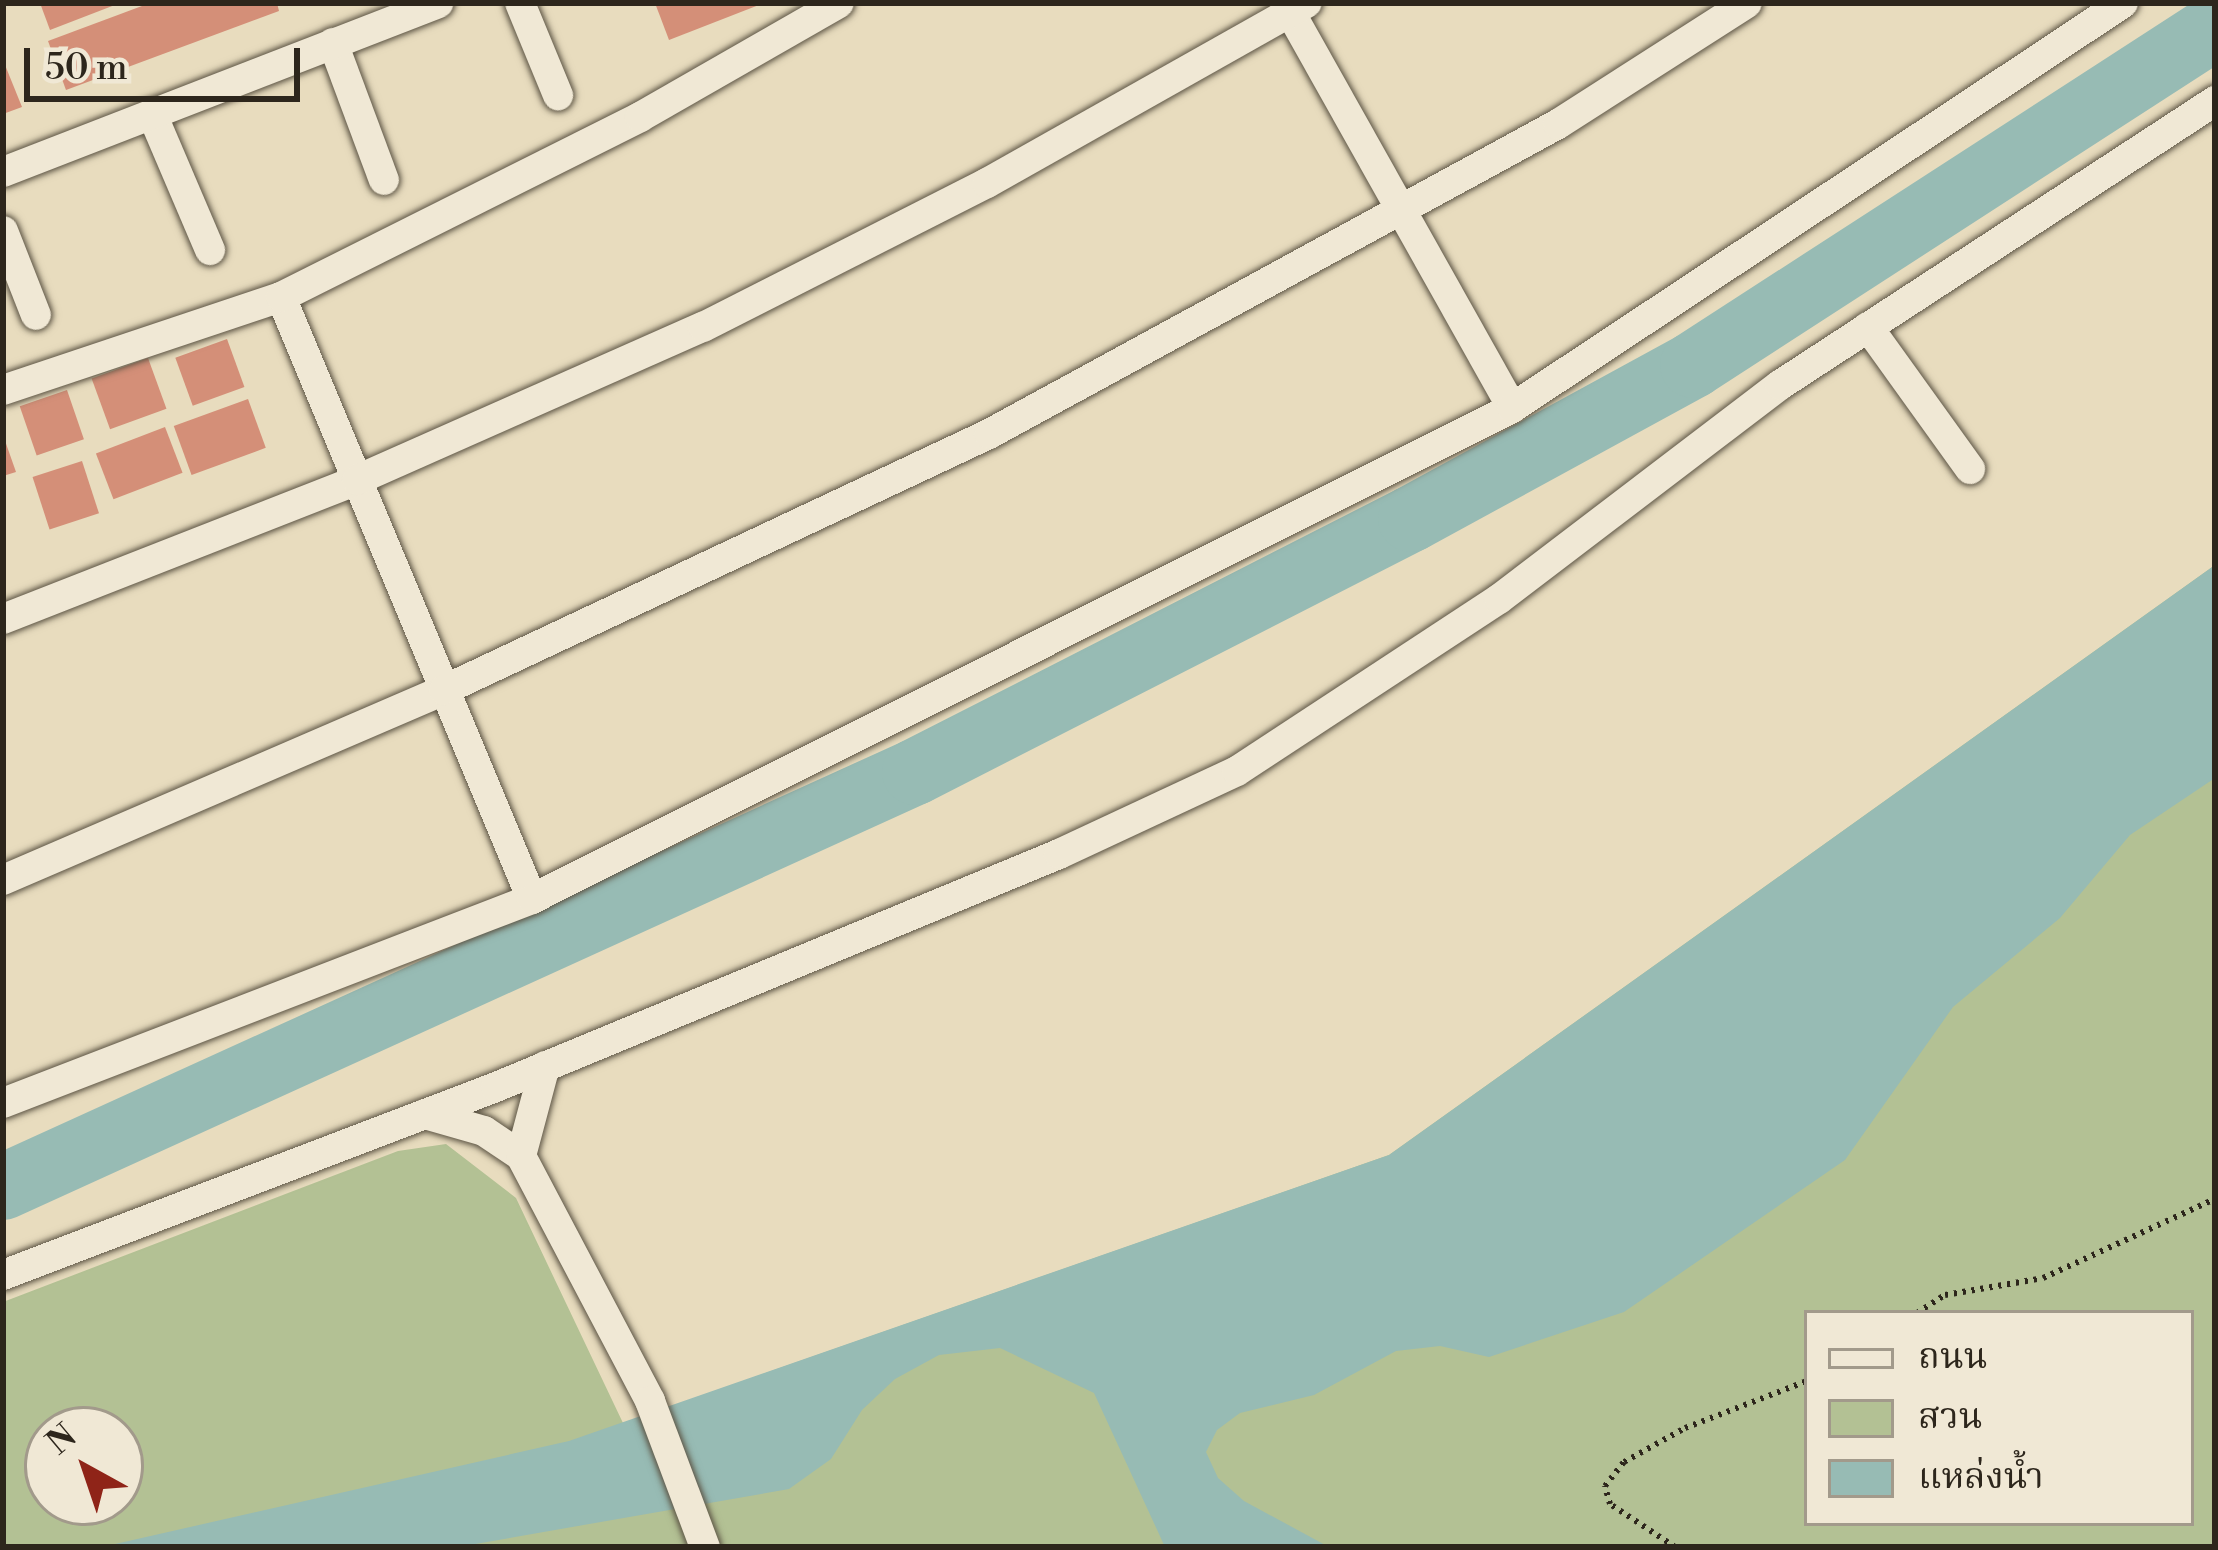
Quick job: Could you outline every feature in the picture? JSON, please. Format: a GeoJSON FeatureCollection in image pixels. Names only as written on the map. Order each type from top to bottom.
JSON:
{"type":"FeatureCollection","features":[{"type":"Feature","properties":{"kind":"street"},"geometry":{"type":"LineString","coordinates":[[3,172],[438,3]]}},
{"type":"Feature","properties":{"kind":"street"},"geometry":{"type":"LineString","coordinates":[[520,3],[558,95]]}},
{"type":"Feature","properties":{"kind":"street"},"geometry":{"type":"LineString","coordinates":[[3,390],[281,297],[640,117],[839,3]]}},
{"type":"Feature","properties":{"kind":"street"},"geometry":{"type":"LineString","coordinates":[[3,880],[444,690],[989,434],[1558,124],[1747,3]]}},
{"type":"Feature","properties":{"kind":"street"},"geometry":{"type":"LineString","coordinates":[[3,1102],[532,899],[1512,408],[2122,3]]}},
{"type":"Feature","properties":{"kind":"street"},"geometry":{"type":"LineString","coordinates":[[3,619],[357,480],[703,327],[987,183],[1294,6],[1400,210],[1512,408]]}},
{"type":"Feature","properties":{"kind":"street"},"geometry":{"type":"LineString","coordinates":[[333,43],[384,180]]}},
{"type":"Feature","properties":{"kind":"street"},"geometry":{"type":"LineString","coordinates":[[3,1275],[545,1066],[1060,854],[1237,771],[1367,692],[1868,327],[2215,100]]}},
{"type":"Feature","properties":{"kind":"street"},"geometry":{"type":"LineString","coordinates":[[152,114],[210,250]]}},
{"type":"Feature","properties":{"kind":"street"},"geometry":{"type":"LineString","coordinates":[[3,231],[37,315]]}},
{"type":"Feature","properties":{"kind":"street"},"geometry":{"type":"LineString","coordinates":[[281,297],[532,899]]}},
{"type":"Feature","properties":{"kind":"street"},"geometry":{"type":"LineString","coordinates":[[1868,327],[1970,469]]}},
{"type":"Feature","properties":{"kind":"street"},"geometry":{"type":"LineString","coordinates":[[521,1156],[545,1066]]}},
{"type":"Feature","properties":{"kind":"street"},"geometry":{"type":"LineString","coordinates":[[424,1114],[484,1131],[521,1156],[650,1401],[704,1541]]}},
{"type":"Feature","properties":{"kind":"path"},"geometry":{"type":"LineString","coordinates":[[1922,1310],[1945,1295],[2043,1278],[2215,1199]]}},
{"type":"Feature","properties":{"kind":"path"},"geometry":{"type":"LineString","coordinates":[[1675,1547],[1610,1504],[1606,1486],[1624,1462],[1685,1428],[1804,1382]]}},
{"type":"Feature","properties":{"kind":"green space"},"geometry":{"type":"Polygon","coordinates":[[[2215,565],[2215,1547],[3,1547],[3,1302],[398,1151],[446,1144],[516,1198],[623,1423],[1389,1155],[2215,565]]]}},
{"type":"Feature","properties":{"kind":"water"},"geometry":{"type":"Polygon","coordinates":[[[2215,565],[2215,778],[2130,835],[2060,918],[1953,1007],[1845,1160],[1624,1312],[1489,1357],[1440,1346],[1396,1351],[1314,1395],[1240,1413],[1217,1430],[1206,1452],[1218,1478],[1244,1501],[1329,1547],[1165,1547],[1094,1393],[1000,1348],[939,1355],[895,1379],[862,1410],[831,1459],[789,1489],[458,1547],[102,1547],[569,1441],[1389,1155],[2215,565]]]}},
{"type":"Feature","properties":{"kind":"building"},"geometry":{"type":"Polygon","coordinates":[[[40,3],[120,3],[50,30],[40,3]]]}},
{"type":"Feature","properties":{"kind":"building"},"geometry":{"type":"Polygon","coordinates":[[[150,3],[277,3],[279,11],[66,90],[48,41],[150,3]]]}},
{"type":"Feature","properties":{"kind":"building"},"geometry":{"type":"Polygon","coordinates":[[[655,3],[764,3],[669,40],[655,3]]]}},
{"type":"Feature","properties":{"kind":"building"},"geometry":{"type":"Polygon","coordinates":[[[3,60],[22,107],[3,114],[3,60]]]}},
{"type":"Feature","properties":{"kind":"building"},"geometry":{"type":"Polygon","coordinates":[[[227,339],[244,387],[193,406],[175,358],[227,339]]]}},
{"type":"Feature","properties":{"kind":"building"},"geometry":{"type":"Polygon","coordinates":[[[148,358],[166,409],[110,429],[92,379],[148,358]]]}},
{"type":"Feature","properties":{"kind":"building"},"geometry":{"type":"Polygon","coordinates":[[[67,390],[84,439],[37,455],[20,406],[67,390]]]}},
{"type":"Feature","properties":{"kind":"building"},"geometry":{"type":"Polygon","coordinates":[[[248,399],[266,448],[192,475],[174,426],[248,399]]]}},
{"type":"Feature","properties":{"kind":"building"},"geometry":{"type":"Polygon","coordinates":[[[165,427],[183,473],[113,499],[96,454],[165,427]]]}},
{"type":"Feature","properties":{"kind":"building"},"geometry":{"type":"Polygon","coordinates":[[[3,435],[16,472],[3,476],[3,435]]]}},
{"type":"Feature","properties":{"kind":"building"},"geometry":{"type":"Polygon","coordinates":[[[82,461],[99,513],[50,529],[33,477],[82,461]]]}},
{"type":"Feature","properties":{"kind":"waterway"},"geometry":{"type":"LineString","coordinates":[[3,1187],[915,772],[1411,519],[1693,365],[2215,27]]}}]}
